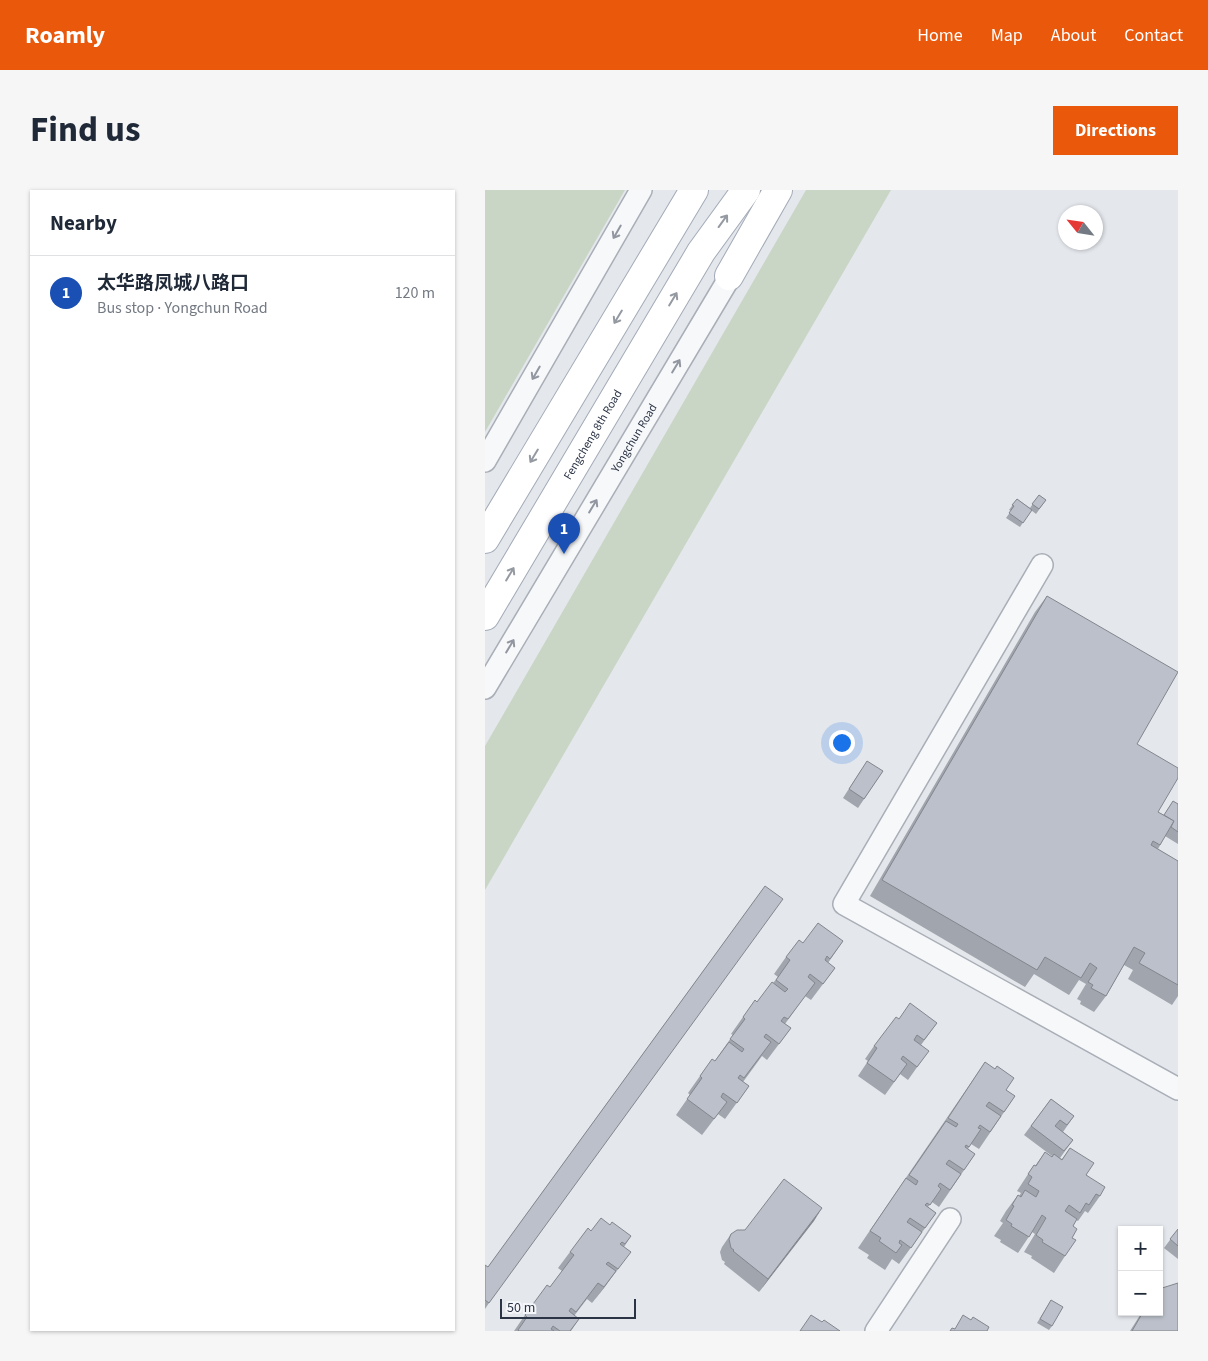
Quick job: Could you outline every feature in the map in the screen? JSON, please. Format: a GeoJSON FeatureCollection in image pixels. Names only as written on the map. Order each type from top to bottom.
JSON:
{"type":"FeatureCollection","features":[{"type":"Feature","properties":{"kind":"main road"},"geometry":{"type":"LineString","coordinates":[[485,538],[694,190]]}},
{"type":"Feature","properties":{"kind":"main road","name":"Fengcheng 8th Road"},"geometry":{"type":"LineString","coordinates":[[485,616],[701,252],[746,190]]}},
{"type":"Feature","properties":{"kind":"main road"},"geometry":{"type":"LineString","coordinates":[[729,276],[778,190]]}},
{"type":"Feature","properties":{"kind":"street"},"geometry":{"type":"LineString","coordinates":[[485,461],[641,190]]}},
{"type":"Feature","properties":{"kind":"street","name":"Yongchun Road"},"geometry":{"type":"LineString","coordinates":[[485,688],[729,276],[787,190]]}},
{"type":"Feature","properties":{"kind":"street"},"geometry":{"type":"LineString","coordinates":[[1042,565],[844,904],[1178,1089]]}},
{"type":"Feature","properties":{"kind":"street"},"geometry":{"type":"LineString","coordinates":[[876,1331],[950,1219]]}},
{"type":"Feature","properties":{"kind":"green space"},"geometry":{"type":"Polygon","coordinates":[[[485,190],[625,190],[485,432],[485,190]]]}},
{"type":"Feature","properties":{"kind":"green space"},"geometry":{"type":"Polygon","coordinates":[[[806,190],[891,190],[485,890],[485,746],[806,190]]]}},
{"type":"Feature","properties":{"kind":"building"},"geometry":{"type":"Polygon","coordinates":[[[1039,495],[1046,500],[1039,509],[1032,504],[1039,495]]]}},
{"type":"Feature","properties":{"kind":"building"},"geometry":{"type":"Polygon","coordinates":[[[1017,499],[1032,510],[1023,523],[1009,513],[1017,499]]]}},
{"type":"Feature","properties":{"kind":"building"},"geometry":{"type":"Polygon","coordinates":[[[1047,596],[1178,672],[1137,744],[1178,768],[1178,778],[1158,812],[1174,821],[1160,845],[1153,841],[1151,845],[1178,861],[1178,985],[1139,963],[1145,953],[1134,947],[1106,996],[1091,988],[1093,985],[1088,982],[1097,968],[1090,963],[1081,978],[1045,957],[1037,970],[882,880],[1047,596]]]}},
{"type":"Feature","properties":{"kind":"building"},"geometry":{"type":"Polygon","coordinates":[[[867,761],[883,771],[864,799],[849,789],[867,761]]]}},
{"type":"Feature","properties":{"kind":"building"},"geometry":{"type":"Polygon","coordinates":[[[1173,801],[1178,804],[1178,832],[1171,827],[1174,821],[1164,815],[1173,801]]]}},
{"type":"Feature","properties":{"kind":"building"},"geometry":{"type":"Polygon","coordinates":[[[765,886],[783,899],[489,1303],[485,1300],[485,1265],[488,1267],[765,886]]]}},
{"type":"Feature","properties":{"kind":"building"},"geometry":{"type":"Polygon","coordinates":[[[818,923],[843,941],[830,959],[827,956],[825,960],[835,968],[823,984],[810,974],[808,977],[815,983],[788,1019],[784,1017],[781,1021],[791,1028],[779,1044],[766,1034],[764,1037],[771,1042],[744,1078],[740,1075],[738,1078],[749,1086],[737,1103],[723,1093],[721,1097],[727,1102],[714,1119],[687,1099],[702,1078],[700,1076],[712,1059],[715,1061],[729,1042],[742,1052],[744,1049],[730,1039],[745,1019],[743,1017],[755,1000],[757,1002],[772,982],[785,992],[788,989],[776,980],[790,960],[786,957],[799,940],[803,943],[818,923]]]}},
{"type":"Feature","properties":{"kind":"building"},"geometry":{"type":"Polygon","coordinates":[[[910,1003],[937,1023],[924,1040],[917,1035],[914,1040],[929,1051],[917,1067],[903,1056],[901,1059],[907,1064],[894,1082],[867,1063],[877,1048],[874,1046],[896,1017],[899,1019],[910,1003]]]}},
{"type":"Feature","properties":{"kind":"building"},"geometry":{"type":"Polygon","coordinates":[[[985,1062],[995,1069],[997,1066],[1014,1078],[1006,1090],[1015,1096],[1004,1112],[989,1102],[986,1106],[1001,1116],[990,1132],[980,1125],[978,1128],[981,1129],[969,1147],[966,1145],[965,1147],[975,1154],[964,1170],[949,1160],[946,1164],[961,1174],[950,1190],[940,1183],[938,1186],[941,1189],[930,1205],[927,1203],[925,1205],[936,1213],[925,1228],[910,1218],[907,1222],[922,1232],[911,1248],[900,1240],[899,1243],[902,1245],[896,1253],[879,1241],[881,1238],[870,1231],[906,1178],[916,1185],[918,1181],[909,1175],[946,1121],[956,1127],[958,1124],[948,1118],[985,1062]]]}},
{"type":"Feature","properties":{"kind":"building"},"geometry":{"type":"Polygon","coordinates":[[[1051,1099],[1074,1116],[1067,1125],[1060,1120],[1055,1126],[1073,1140],[1064,1151],[1031,1126],[1051,1099]]]}},
{"type":"Feature","properties":{"kind":"building"},"geometry":{"type":"Polygon","coordinates":[[[1070,1148],[1094,1163],[1086,1175],[1105,1187],[1100,1196],[1096,1194],[1089,1205],[1086,1203],[1080,1213],[1069,1205],[1065,1211],[1077,1219],[1073,1226],[1077,1229],[1072,1238],[1076,1240],[1065,1256],[1042,1242],[1043,1240],[1036,1235],[1046,1218],[1042,1215],[1029,1237],[1011,1226],[1012,1224],[1006,1220],[1018,1195],[1021,1197],[1025,1190],[1036,1197],[1039,1191],[1028,1184],[1032,1177],[1028,1174],[1045,1152],[1052,1157],[1054,1154],[1062,1160],[1070,1148]]]}},
{"type":"Feature","properties":{"kind":"building"},"geometry":{"type":"Polygon","coordinates":[[[784,1179],[822,1208],[768,1279],[733,1251],[729,1239],[731,1234],[737,1230],[745,1230],[784,1179]]]}},
{"type":"Feature","properties":{"kind":"building"},"geometry":{"type":"Polygon","coordinates":[[[601,1218],[610,1225],[612,1222],[631,1236],[625,1244],[622,1242],[620,1244],[631,1252],[618,1269],[608,1262],[606,1264],[616,1271],[604,1287],[598,1283],[576,1312],[571,1308],[569,1311],[579,1319],[570,1331],[560,1331],[553,1326],[551,1329],[554,1331],[519,1331],[527,1317],[525,1315],[547,1285],[550,1287],[574,1255],[570,1252],[588,1228],[591,1231],[601,1218]]]}},
{"type":"Feature","properties":{"kind":"building"},"geometry":{"type":"Polygon","coordinates":[[[1178,1229],[1178,1246],[1170,1239],[1178,1229]]]}},
{"type":"Feature","properties":{"kind":"building"},"geometry":{"type":"Polygon","coordinates":[[[1178,1283],[1178,1331],[1132,1331],[1141,1316],[1163,1316],[1163,1288],[1178,1283]]]}},
{"type":"Feature","properties":{"kind":"building"},"geometry":{"type":"Polygon","coordinates":[[[1051,1300],[1063,1307],[1052,1326],[1040,1319],[1051,1300]]]}},
{"type":"Feature","properties":{"kind":"building"},"geometry":{"type":"Polygon","coordinates":[[[811,1315],[822,1322],[824,1320],[840,1331],[800,1331],[811,1315]]]}},
{"type":"Feature","properties":{"kind":"building"},"geometry":{"type":"Polygon","coordinates":[[[963,1315],[971,1320],[973,1317],[989,1327],[987,1331],[950,1331],[952,1328],[955,1329],[963,1315]]]}},
{"type":"Feature","properties":{"kind":"place","name":"太华路凤城八路口"},"geometry":{"type":"Point","coordinates":[564,554]}}]}
